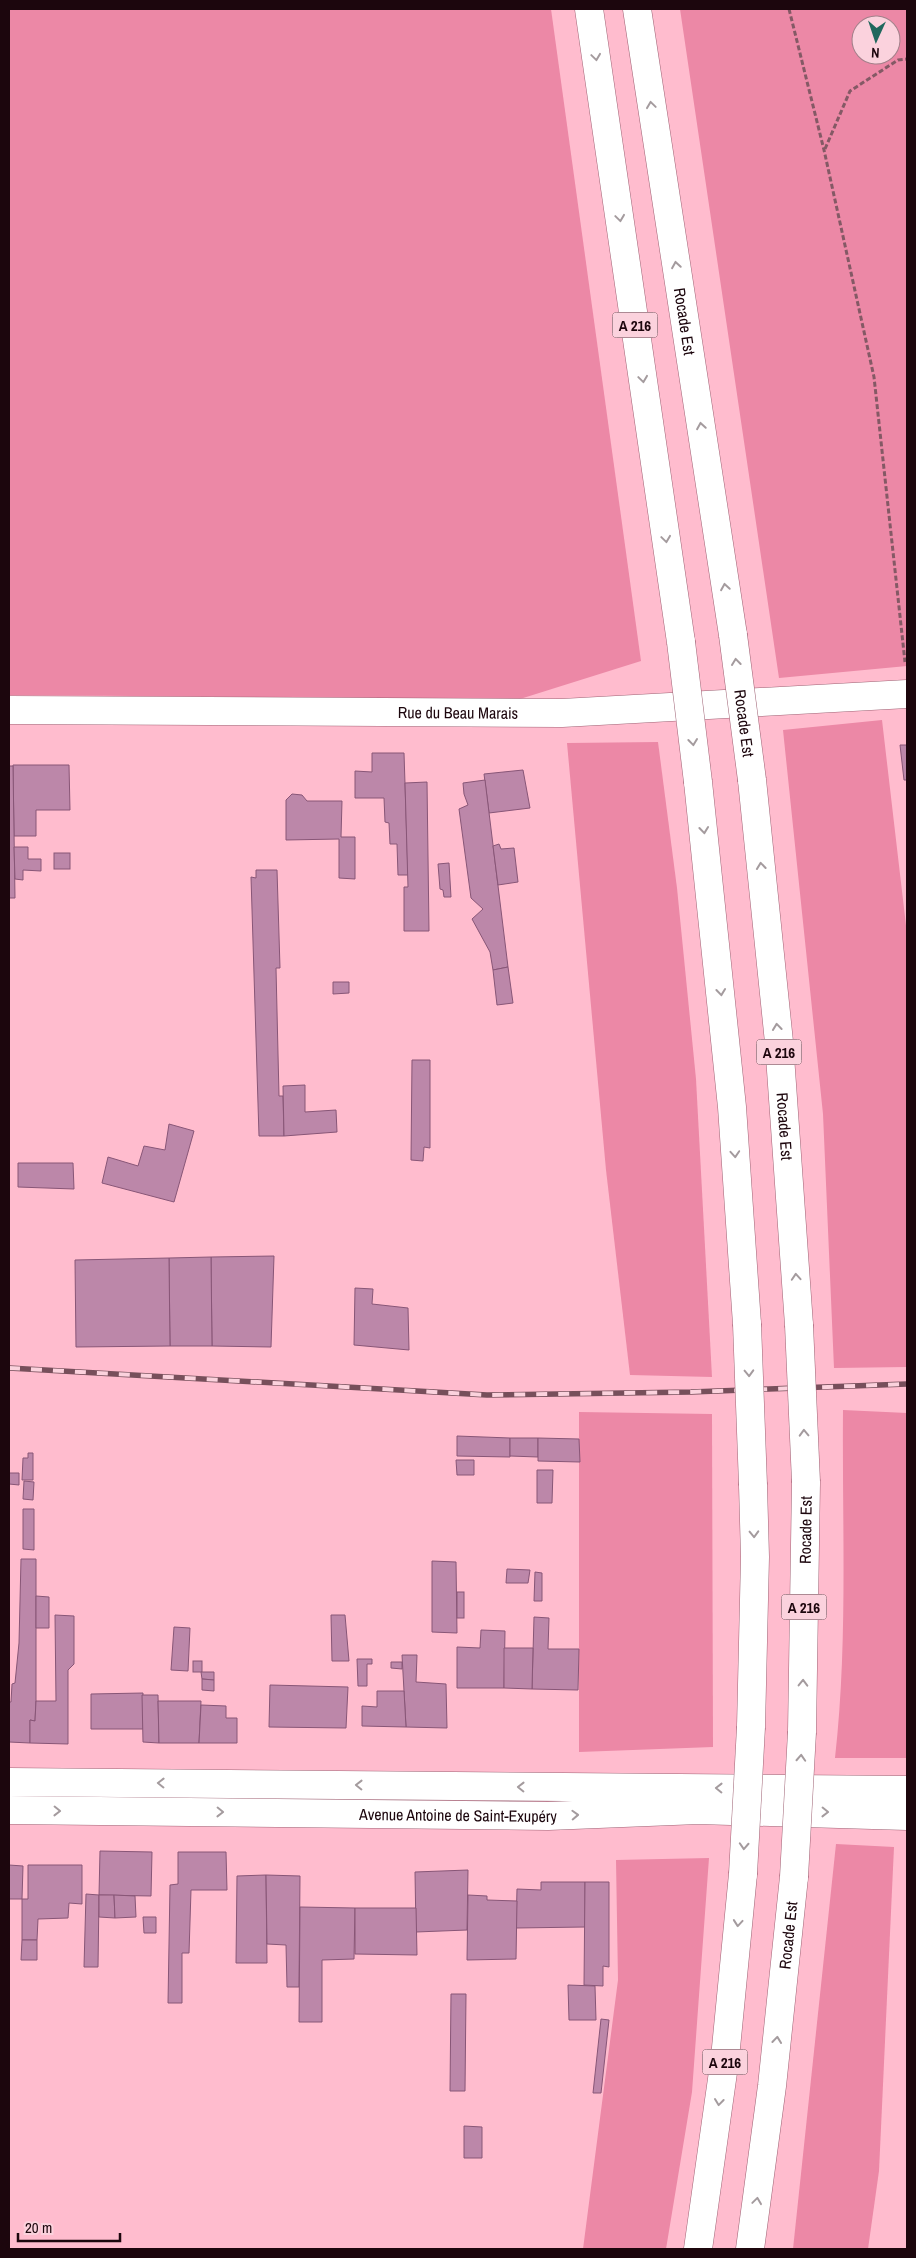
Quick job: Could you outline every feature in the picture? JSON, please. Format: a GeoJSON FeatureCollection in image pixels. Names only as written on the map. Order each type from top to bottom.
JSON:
{"type":"FeatureCollection","features":[{"type":"Feature","properties":{"kind":"main road","name":"A 216"},"geometry":{"type":"LineString","coordinates":[[589,9],[680,642],[698,782],[731,1098],[747,1324],[755,1557],[751,1727],[743,1874],[725,2058],[698,2249]]}},
{"type":"Feature","properties":{"kind":"main road","name":"Rocade Est"},"geometry":{"type":"LineString","coordinates":[[638,9],[733,635],[752,780],[779,1042],[799,1325],[806,1482],[802,1732],[794,1877],[772,2086],[750,2249]]}},
{"type":"Feature","properties":{"kind":"main road","name":"Rue du Beau Marais"},"geometry":{"type":"LineString","coordinates":[[9,710],[562,713],[906,681]]}},
{"type":"Feature","properties":{"kind":"main road","name":"Avenue Antoine de Saint-Exupéry"},"geometry":{"type":"LineString","coordinates":[[9,1782],[907,1790]]}},
{"type":"Feature","properties":{"kind":"main road","name":"Avenue Antoine de Saint-Exupéry"},"geometry":{"type":"LineString","coordinates":[[9,1810],[548,1816],[698,1810],[907,1816]]}},
{"type":"Feature","properties":{"kind":"path"},"geometry":{"type":"LineString","coordinates":[[789,9],[824,150],[874,377],[906,681]]}},
{"type":"Feature","properties":{"kind":"path"},"geometry":{"type":"LineString","coordinates":[[824,150],[850,92],[898,60],[907,59]]}},
{"type":"Feature","properties":{"kind":"shaded area"},"geometry":{"type":"Polygon","coordinates":[[[9,9],[551,9],[641,661],[520,699],[9,695],[9,9]]]}},
{"type":"Feature","properties":{"kind":"shaded area"},"geometry":{"type":"Polygon","coordinates":[[[680,9],[907,9],[907,666],[779,678],[680,9]]]}},
{"type":"Feature","properties":{"kind":"shaded area"},"geometry":{"type":"Polygon","coordinates":[[[882,720],[907,934],[907,1367],[834,1368],[823,1114],[783,730],[882,720]]]}},
{"type":"Feature","properties":{"kind":"shaded area"},"geometry":{"type":"Polygon","coordinates":[[[658,742],[677,888],[696,1079],[712,1377],[630,1375],[606,1170],[567,743],[658,742]]]}},
{"type":"Feature","properties":{"kind":"shaded area"},"geometry":{"type":"Polygon","coordinates":[[[843,1410],[907,1413],[907,1758],[835,1758],[842,1671],[843,1628],[843,1410]]]}},
{"type":"Feature","properties":{"kind":"shaded area"},"geometry":{"type":"Polygon","coordinates":[[[579,1412],[712,1414],[713,1747],[579,1752],[579,1412]]]}},
{"type":"Feature","properties":{"kind":"shaded area"},"geometry":{"type":"Polygon","coordinates":[[[836,1844],[894,1847],[879,2171],[868,2249],[793,2249],[836,1844]]]}},
{"type":"Feature","properties":{"kind":"shaded area"},"geometry":{"type":"Polygon","coordinates":[[[709,1858],[692,2092],[666,2249],[583,2249],[618,1980],[616,1860],[709,1858]]]}},
{"type":"Feature","properties":{"kind":"building"},"geometry":{"type":"Polygon","coordinates":[[[900,745],[907,745],[907,780],[904,780],[900,745]]]}},
{"type":"Feature","properties":{"kind":"building"},"geometry":{"type":"Polygon","coordinates":[[[372,753],[404,753],[408,875],[398,875],[397,844],[390,844],[389,823],[385,822],[384,798],[355,798],[355,771],[372,772],[372,753]]]}},
{"type":"Feature","properties":{"kind":"building"},"geometry":{"type":"Polygon","coordinates":[[[13,765],[69,765],[70,810],[36,810],[36,836],[14,836],[13,765]]]}},
{"type":"Feature","properties":{"kind":"building"},"geometry":{"type":"Polygon","coordinates":[[[9,766],[13,766],[15,898],[9,898],[9,766]]]}},
{"type":"Feature","properties":{"kind":"building"},"geometry":{"type":"Polygon","coordinates":[[[523,770],[530,808],[489,813],[484,774],[523,770]]]}},
{"type":"Feature","properties":{"kind":"building"},"geometry":{"type":"Polygon","coordinates":[[[485,780],[508,967],[493,970],[490,952],[472,919],[483,909],[471,898],[459,809],[468,805],[463,783],[485,780]]]}},
{"type":"Feature","properties":{"kind":"building"},"geometry":{"type":"Polygon","coordinates":[[[427,782],[429,931],[404,931],[404,887],[408,887],[405,783],[427,782]]]}},
{"type":"Feature","properties":{"kind":"building"},"geometry":{"type":"Polygon","coordinates":[[[292,794],[302,795],[307,801],[342,801],[341,837],[355,837],[355,879],[339,878],[339,839],[286,840],[286,800],[292,794]]]}},
{"type":"Feature","properties":{"kind":"building"},"geometry":{"type":"Polygon","coordinates":[[[499,844],[501,849],[514,848],[518,882],[498,885],[493,846],[499,844]]]}},
{"type":"Feature","properties":{"kind":"building"},"geometry":{"type":"Polygon","coordinates":[[[14,847],[28,847],[28,859],[41,859],[41,871],[23,870],[23,880],[15,879],[14,847]]]}},
{"type":"Feature","properties":{"kind":"building"},"geometry":{"type":"Polygon","coordinates":[[[54,853],[70,853],[70,869],[54,869],[54,853]]]}},
{"type":"Feature","properties":{"kind":"building"},"geometry":{"type":"Polygon","coordinates":[[[449,863],[451,897],[444,897],[443,890],[440,889],[438,864],[449,863]]]}},
{"type":"Feature","properties":{"kind":"building"},"geometry":{"type":"Polygon","coordinates":[[[256,870],[277,870],[280,968],[276,968],[279,1096],[283,1096],[284,1136],[259,1136],[251,877],[256,878],[256,870]]]}},
{"type":"Feature","properties":{"kind":"building"},"geometry":{"type":"Polygon","coordinates":[[[508,967],[513,1003],[497,1005],[493,970],[508,967]]]}},
{"type":"Feature","properties":{"kind":"building"},"geometry":{"type":"Polygon","coordinates":[[[333,982],[349,982],[349,993],[333,994],[333,982]]]}},
{"type":"Feature","properties":{"kind":"building"},"geometry":{"type":"Polygon","coordinates":[[[412,1060],[430,1060],[430,1148],[424,1147],[423,1161],[411,1160],[412,1060]]]}},
{"type":"Feature","properties":{"kind":"building"},"geometry":{"type":"Polygon","coordinates":[[[305,1085],[305,1112],[336,1110],[337,1132],[284,1136],[283,1086],[305,1085]]]}},
{"type":"Feature","properties":{"kind":"building"},"geometry":{"type":"Polygon","coordinates":[[[169,1124],[194,1131],[174,1202],[102,1183],[108,1157],[138,1166],[144,1146],[165,1150],[169,1124]]]}},
{"type":"Feature","properties":{"kind":"building"},"geometry":{"type":"Polygon","coordinates":[[[18,1163],[73,1163],[74,1189],[18,1187],[18,1163]]]}},
{"type":"Feature","properties":{"kind":"building"},"geometry":{"type":"Polygon","coordinates":[[[274,1256],[271,1347],[212,1346],[211,1257],[274,1256]]]}},
{"type":"Feature","properties":{"kind":"building"},"geometry":{"type":"Polygon","coordinates":[[[211,1257],[212,1346],[170,1346],[169,1258],[211,1257]]]}},
{"type":"Feature","properties":{"kind":"building"},"geometry":{"type":"Polygon","coordinates":[[[169,1258],[170,1346],[76,1347],[75,1260],[169,1258]]]}},
{"type":"Feature","properties":{"kind":"building"},"geometry":{"type":"Polygon","coordinates":[[[355,1288],[373,1289],[372,1304],[408,1308],[409,1350],[354,1345],[355,1288]]]}},
{"type":"Feature","properties":{"kind":"building"},"geometry":{"type":"Polygon","coordinates":[[[457,1436],[510,1438],[510,1457],[457,1456],[457,1436]]]}},
{"type":"Feature","properties":{"kind":"building"},"geometry":{"type":"Polygon","coordinates":[[[510,1438],[538,1438],[538,1457],[510,1456],[510,1438]]]}},
{"type":"Feature","properties":{"kind":"building"},"geometry":{"type":"Polygon","coordinates":[[[538,1438],[579,1439],[580,1462],[538,1461],[538,1438]]]}},
{"type":"Feature","properties":{"kind":"building"},"geometry":{"type":"Polygon","coordinates":[[[28,1453],[33,1453],[33,1480],[22,1480],[23,1458],[28,1458],[28,1453]]]}},
{"type":"Feature","properties":{"kind":"building"},"geometry":{"type":"Polygon","coordinates":[[[456,1460],[474,1460],[474,1475],[457,1475],[456,1460]]]}},
{"type":"Feature","properties":{"kind":"building"},"geometry":{"type":"Polygon","coordinates":[[[537,1470],[553,1470],[552,1503],[537,1503],[537,1470]]]}},
{"type":"Feature","properties":{"kind":"building"},"geometry":{"type":"Polygon","coordinates":[[[9,1473],[19,1473],[19,1485],[9,1484],[9,1473]]]}},
{"type":"Feature","properties":{"kind":"building"},"geometry":{"type":"Polygon","coordinates":[[[24,1481],[34,1482],[33,1500],[23,1499],[24,1481]]]}},
{"type":"Feature","properties":{"kind":"building"},"geometry":{"type":"Polygon","coordinates":[[[23,1509],[34,1509],[34,1550],[23,1549],[23,1509]]]}},
{"type":"Feature","properties":{"kind":"building"},"geometry":{"type":"Polygon","coordinates":[[[21,1559],[36,1559],[36,1701],[35,1721],[30,1720],[30,1743],[9,1742],[9,1702],[11,1702],[12,1684],[15,1683],[19,1643],[21,1559]]]}},
{"type":"Feature","properties":{"kind":"building"},"geometry":{"type":"Polygon","coordinates":[[[432,1561],[456,1562],[457,1633],[432,1632],[432,1561]]]}},
{"type":"Feature","properties":{"kind":"building"},"geometry":{"type":"Polygon","coordinates":[[[507,1569],[530,1570],[528,1583],[506,1583],[507,1569]]]}},
{"type":"Feature","properties":{"kind":"building"},"geometry":{"type":"Polygon","coordinates":[[[535,1572],[542,1573],[542,1601],[534,1601],[535,1572]]]}},
{"type":"Feature","properties":{"kind":"building"},"geometry":{"type":"Polygon","coordinates":[[[457,1592],[464,1592],[464,1618],[457,1618],[457,1592]]]}},
{"type":"Feature","properties":{"kind":"building"},"geometry":{"type":"Polygon","coordinates":[[[36,1596],[49,1597],[49,1628],[36,1628],[36,1596]]]}},
{"type":"Feature","properties":{"kind":"building"},"geometry":{"type":"Polygon","coordinates":[[[55,1615],[74,1616],[74,1664],[68,1670],[68,1744],[30,1743],[30,1720],[35,1721],[36,1701],[56,1701],[55,1615]]]}},
{"type":"Feature","properties":{"kind":"building"},"geometry":{"type":"Polygon","coordinates":[[[331,1615],[345,1615],[349,1661],[332,1661],[331,1615]]]}},
{"type":"Feature","properties":{"kind":"building"},"geometry":{"type":"Polygon","coordinates":[[[534,1617],[549,1618],[548,1649],[579,1649],[578,1690],[532,1689],[534,1617]]]}},
{"type":"Feature","properties":{"kind":"building"},"geometry":{"type":"Polygon","coordinates":[[[174,1627],[190,1628],[188,1671],[171,1670],[174,1627]]]}},
{"type":"Feature","properties":{"kind":"building"},"geometry":{"type":"Polygon","coordinates":[[[481,1630],[505,1631],[504,1688],[457,1688],[457,1647],[480,1648],[481,1630]]]}},
{"type":"Feature","properties":{"kind":"building"},"geometry":{"type":"Polygon","coordinates":[[[504,1648],[533,1648],[532,1689],[504,1688],[504,1648]]]}},
{"type":"Feature","properties":{"kind":"building"},"geometry":{"type":"Polygon","coordinates":[[[402,1655],[417,1655],[416,1682],[446,1684],[447,1728],[406,1727],[402,1655]]]}},
{"type":"Feature","properties":{"kind":"building"},"geometry":{"type":"Polygon","coordinates":[[[357,1659],[372,1659],[372,1664],[367,1664],[367,1686],[358,1686],[357,1659]]]}},
{"type":"Feature","properties":{"kind":"building"},"geometry":{"type":"Polygon","coordinates":[[[193,1661],[202,1661],[202,1672],[193,1672],[193,1661]]]}},
{"type":"Feature","properties":{"kind":"building"},"geometry":{"type":"Polygon","coordinates":[[[391,1662],[402,1662],[402,1669],[391,1668],[391,1662]]]}},
{"type":"Feature","properties":{"kind":"building"},"geometry":{"type":"Polygon","coordinates":[[[201,1672],[214,1672],[214,1680],[202,1679],[201,1672]]]}},
{"type":"Feature","properties":{"kind":"building"},"geometry":{"type":"Polygon","coordinates":[[[202,1679],[214,1680],[214,1691],[202,1690],[202,1679]]]}},
{"type":"Feature","properties":{"kind":"building"},"geometry":{"type":"Polygon","coordinates":[[[270,1685],[348,1687],[346,1728],[269,1727],[270,1685]]]}},
{"type":"Feature","properties":{"kind":"building"},"geometry":{"type":"Polygon","coordinates":[[[377,1691],[404,1691],[406,1727],[362,1726],[362,1706],[377,1707],[377,1691]]]}},
{"type":"Feature","properties":{"kind":"building"},"geometry":{"type":"Polygon","coordinates":[[[143,1693],[143,1729],[91,1729],[91,1694],[143,1693]]]}},
{"type":"Feature","properties":{"kind":"building"},"geometry":{"type":"Polygon","coordinates":[[[142,1695],[158,1695],[159,1743],[143,1742],[142,1695]]]}},
{"type":"Feature","properties":{"kind":"building"},"geometry":{"type":"Polygon","coordinates":[[[158,1701],[201,1701],[199,1743],[159,1743],[158,1701]]]}},
{"type":"Feature","properties":{"kind":"building"},"geometry":{"type":"Polygon","coordinates":[[[201,1705],[226,1706],[226,1718],[237,1718],[237,1743],[199,1743],[201,1705]]]}},
{"type":"Feature","properties":{"kind":"building"},"geometry":{"type":"Polygon","coordinates":[[[100,1851],[152,1852],[151,1896],[99,1895],[100,1851]]]}},
{"type":"Feature","properties":{"kind":"building"},"geometry":{"type":"Polygon","coordinates":[[[178,1852],[226,1852],[227,1890],[191,1890],[189,1953],[182,1953],[182,2003],[168,2003],[170,1885],[178,1884],[178,1852]]]}},
{"type":"Feature","properties":{"kind":"building"},"geometry":{"type":"Polygon","coordinates":[[[9,1865],[23,1866],[22,1899],[9,1899],[9,1865]]]}},
{"type":"Feature","properties":{"kind":"building"},"geometry":{"type":"Polygon","coordinates":[[[28,1865],[82,1865],[82,1904],[69,1903],[68,1918],[38,1919],[37,1940],[22,1940],[22,1899],[28,1899],[28,1865]]]}},
{"type":"Feature","properties":{"kind":"building"},"geometry":{"type":"Polygon","coordinates":[[[468,1870],[467,1930],[416,1932],[415,1872],[468,1870]]]}},
{"type":"Feature","properties":{"kind":"building"},"geometry":{"type":"Polygon","coordinates":[[[266,1875],[267,1963],[236,1963],[237,1876],[266,1875]]]}},
{"type":"Feature","properties":{"kind":"building"},"geometry":{"type":"Polygon","coordinates":[[[266,1875],[300,1876],[299,1987],[287,1987],[286,1945],[267,1944],[266,1875]]]}},
{"type":"Feature","properties":{"kind":"building"},"geometry":{"type":"Polygon","coordinates":[[[541,1882],[585,1882],[585,1927],[516,1928],[517,1889],[541,1890],[541,1882]]]}},
{"type":"Feature","properties":{"kind":"building"},"geometry":{"type":"Polygon","coordinates":[[[585,1882],[609,1882],[609,1967],[603,1966],[603,1986],[584,1985],[585,1882]]]}},
{"type":"Feature","properties":{"kind":"building"},"geometry":{"type":"Polygon","coordinates":[[[86,1894],[99,1895],[98,1967],[84,1967],[86,1894]]]}},
{"type":"Feature","properties":{"kind":"building"},"geometry":{"type":"Polygon","coordinates":[[[99,1895],[114,1895],[115,1918],[99,1917],[99,1895]]]}},
{"type":"Feature","properties":{"kind":"building"},"geometry":{"type":"Polygon","coordinates":[[[114,1895],[135,1896],[136,1917],[115,1918],[114,1895]]]}},
{"type":"Feature","properties":{"kind":"building"},"geometry":{"type":"Polygon","coordinates":[[[468,1895],[487,1896],[487,1900],[517,1901],[516,1959],[467,1960],[468,1895]]]}},
{"type":"Feature","properties":{"kind":"building"},"geometry":{"type":"Polygon","coordinates":[[[300,1907],[355,1908],[354,1959],[322,1960],[322,2022],[299,2022],[300,1907]]]}},
{"type":"Feature","properties":{"kind":"building"},"geometry":{"type":"Polygon","coordinates":[[[355,1908],[416,1908],[417,1955],[355,1954],[355,1908]]]}},
{"type":"Feature","properties":{"kind":"building"},"geometry":{"type":"Polygon","coordinates":[[[143,1917],[156,1917],[156,1933],[144,1933],[143,1917]]]}},
{"type":"Feature","properties":{"kind":"building"},"geometry":{"type":"Polygon","coordinates":[[[22,1940],[37,1940],[37,1960],[21,1960],[22,1940]]]}},
{"type":"Feature","properties":{"kind":"building"},"geometry":{"type":"Polygon","coordinates":[[[568,1985],[595,1986],[596,2020],[569,2020],[568,1985]]]}},
{"type":"Feature","properties":{"kind":"building"},"geometry":{"type":"Polygon","coordinates":[[[451,1994],[466,1994],[465,2091],[450,2091],[451,1994]]]}},
{"type":"Feature","properties":{"kind":"building"},"geometry":{"type":"Polygon","coordinates":[[[601,2019],[609,2020],[601,2093],[593,2093],[601,2019]]]}},
{"type":"Feature","properties":{"kind":"building"},"geometry":{"type":"Polygon","coordinates":[[[464,2126],[482,2127],[482,2158],[464,2158],[464,2126]]]}},
{"type":"Feature","properties":{"kind":"railway"},"geometry":{"type":"LineString","coordinates":[[9,1368],[487,1395],[691,1392],[907,1384]]}}]}
